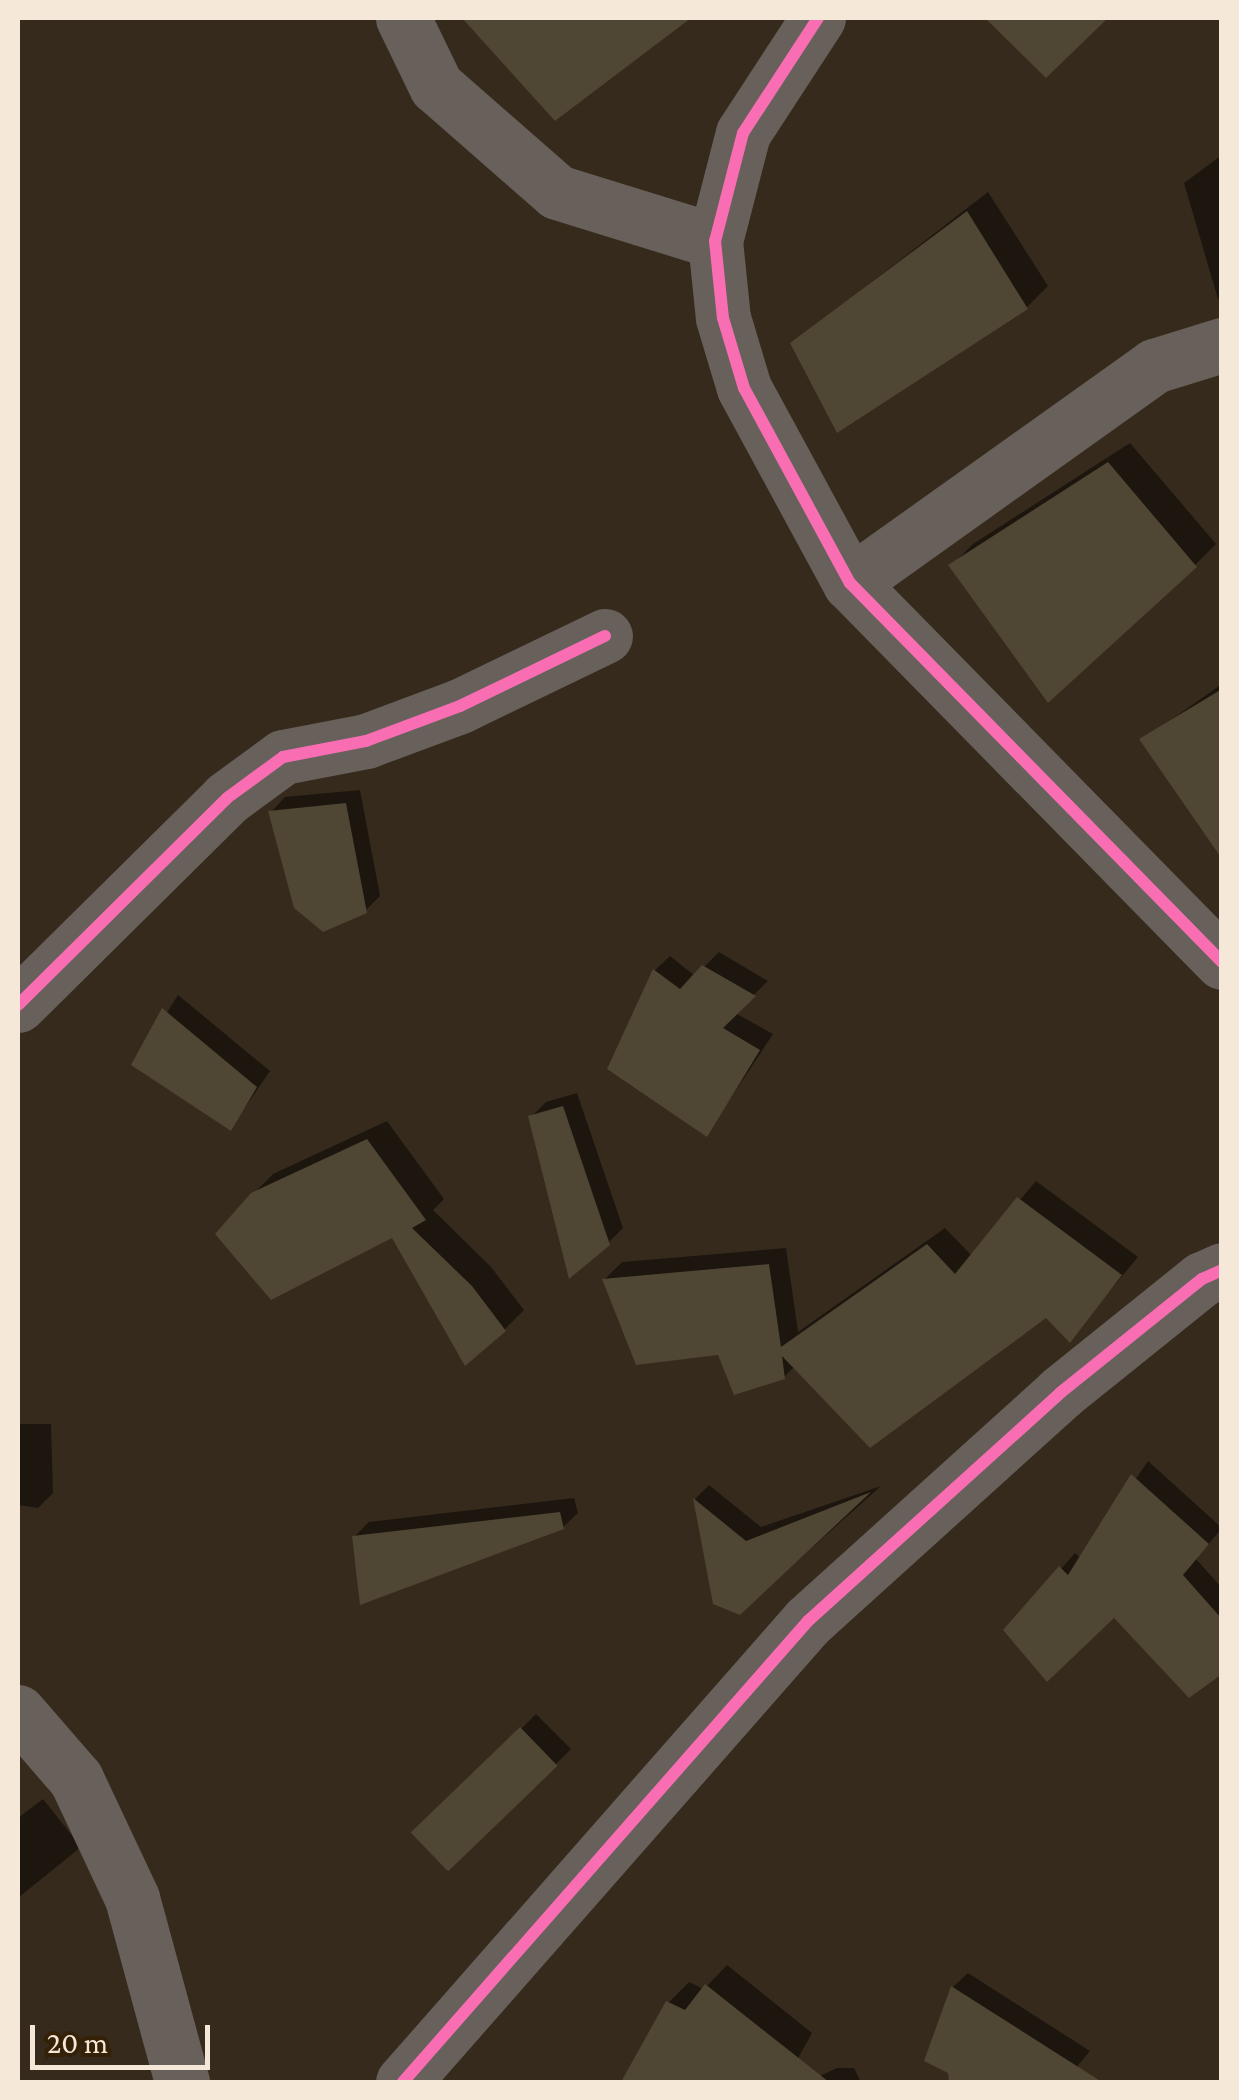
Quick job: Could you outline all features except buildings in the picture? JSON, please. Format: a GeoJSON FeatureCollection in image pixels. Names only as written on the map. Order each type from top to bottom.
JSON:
{"type":"FeatureCollection","features":[{"type":"Feature","properties":{"kind":"street"},"geometry":{"type":"LineString","coordinates":[[403,18],[436,86],[557,192],[714,241]]}},
{"type":"Feature","properties":{"kind":"street"},"geometry":{"type":"LineString","coordinates":[[818,18],[743,133],[714,241],[723,318],[744,388],[850,583],[1222,962]]}},
{"type":"Feature","properties":{"kind":"street"},"geometry":{"type":"LineString","coordinates":[[850,583],[1154,366],[1222,346]]}},
{"type":"Feature","properties":{"kind":"street"},"geometry":{"type":"LineString","coordinates":[[18,1006],[226,798],[283,758],[397,730],[605,636]]}},
{"type":"Feature","properties":{"kind":"street"},"geometry":{"type":"LineString","coordinates":[[402,2082],[808,1621],[1060,1393],[1202,1279],[1222,1270]]}},
{"type":"Feature","properties":{"kind":"street"},"geometry":{"type":"LineString","coordinates":[[18,1712],[76,1779],[132,1898],[182,2082]]}},
{"type":"Feature","properties":{"kind":"cycle path"},"geometry":{"type":"LineString","coordinates":[[818,18],[743,133],[715,241],[723,318],[744,388],[850,583],[1222,962]]}},
{"type":"Feature","properties":{"kind":"cycle path"},"geometry":{"type":"LineString","coordinates":[[18,1005],[227,798],[283,757],[366,741],[460,706],[605,636]]}},
{"type":"Feature","properties":{"kind":"cycle path"},"geometry":{"type":"LineString","coordinates":[[403,2082],[808,1621],[1060,1393],[1202,1279],[1222,1270]]}}]}
